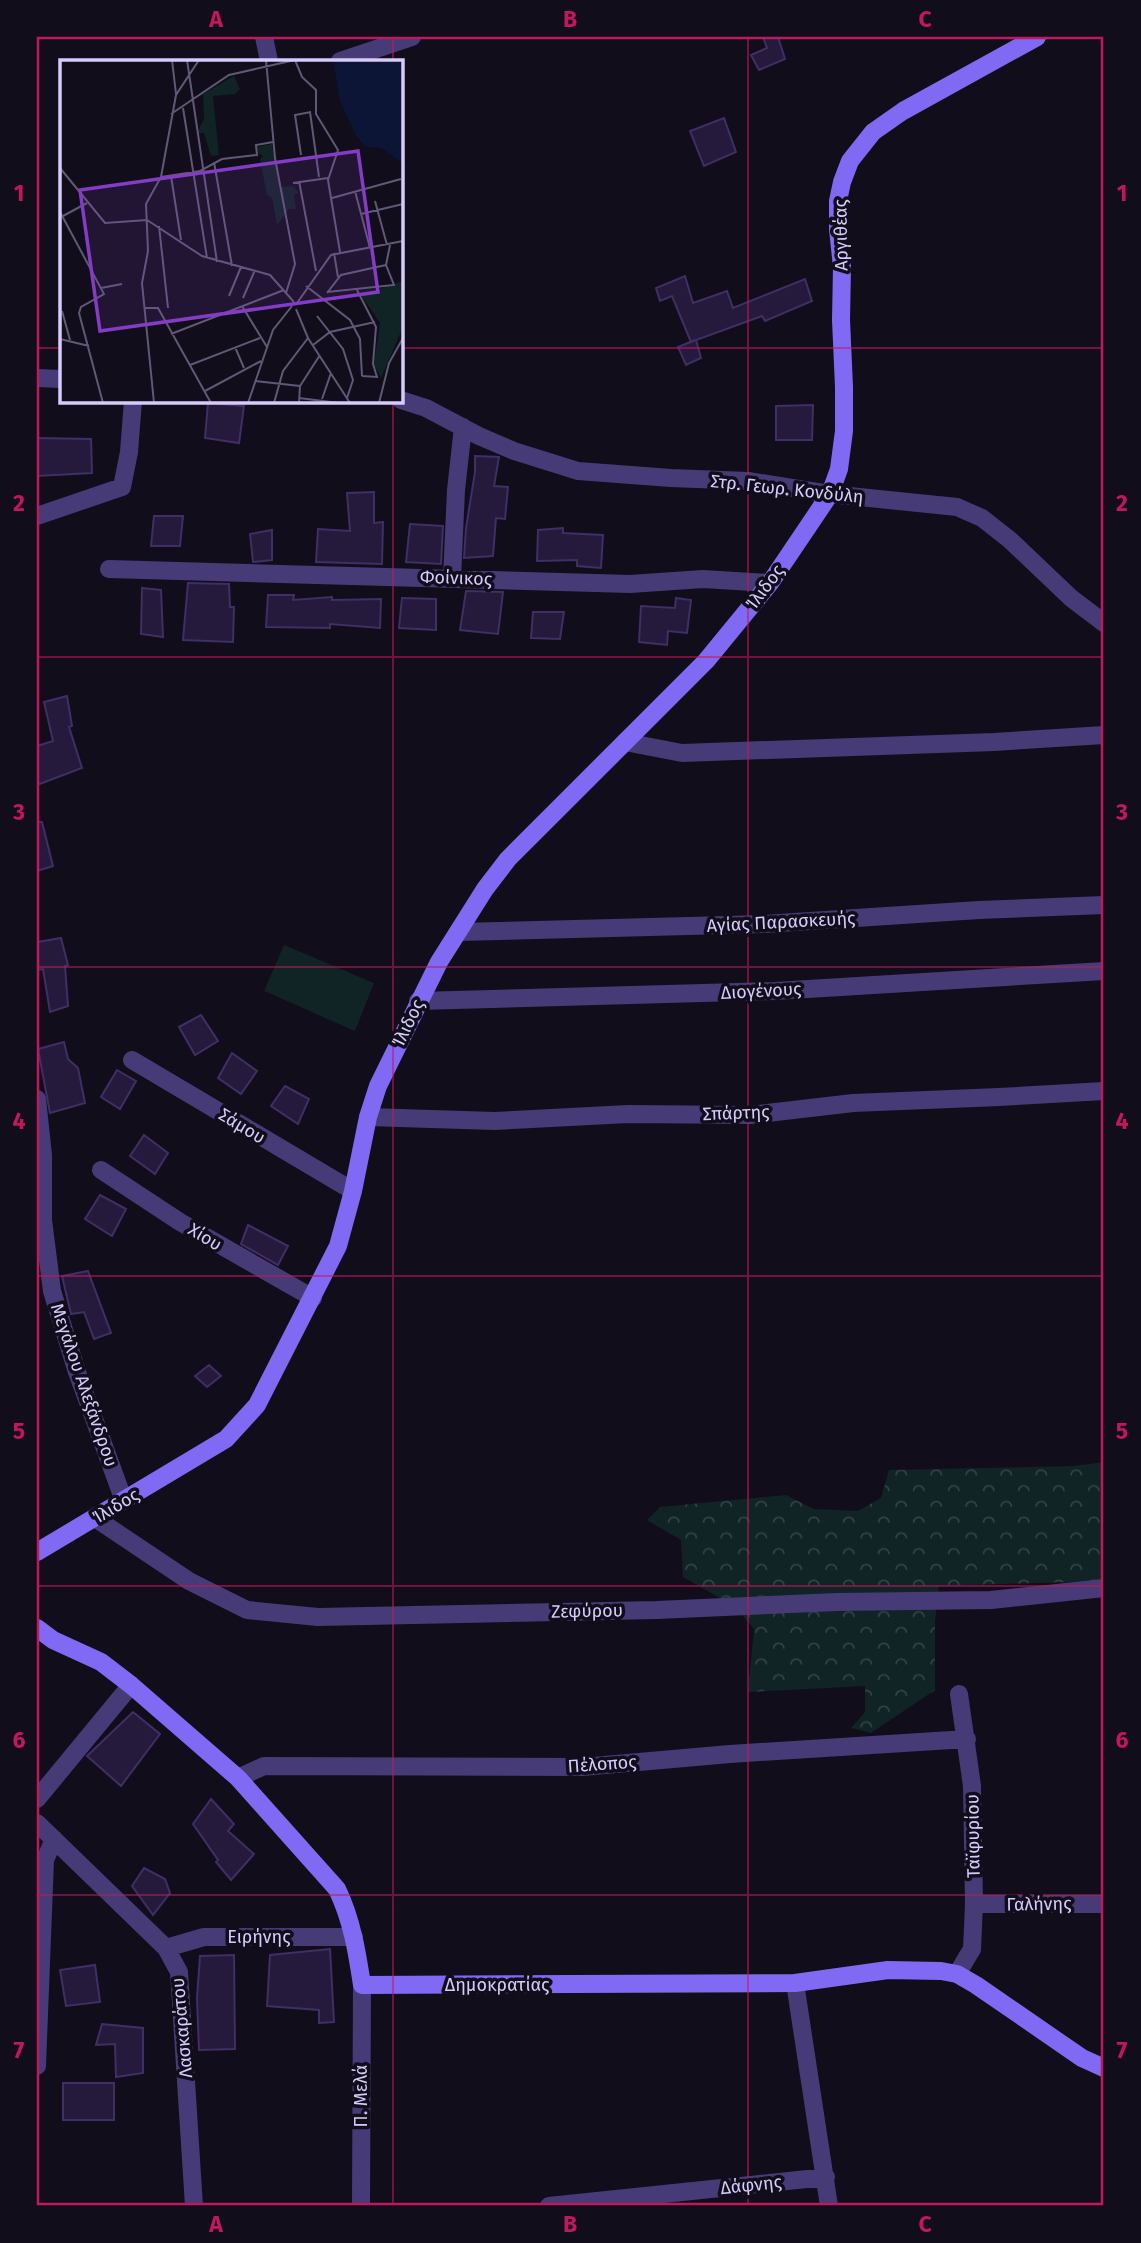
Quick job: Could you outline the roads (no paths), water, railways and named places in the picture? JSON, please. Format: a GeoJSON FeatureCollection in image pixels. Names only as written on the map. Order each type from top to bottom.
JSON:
{"type":"FeatureCollection","features":[{"type":"Feature","properties":{"kind":"street"},"geometry":{"type":"LineString","coordinates":[[264,37],[269,60]]}},
{"type":"Feature","properties":{"kind":"street"},"geometry":{"type":"LineString","coordinates":[[345,60],[412,37]]}},
{"type":"Feature","properties":{"kind":"street","name":"Αργιθέας"},"geometry":{"type":"LineString","coordinates":[[830,494],[839,469],[844,430],[842,267],[838,215],[842,182],[850,161],[873,132],[903,111],[1033,38]]}},
{"type":"Feature","properties":{"kind":"street"},"geometry":{"type":"LineString","coordinates":[[37,378],[60,379]]}},
{"type":"Feature","properties":{"kind":"street","name":"Στρ. Γεωρ. Κονδύλη"},"geometry":{"type":"LineString","coordinates":[[402,400],[426,408],[514,451],[578,471],[748,481],[830,494],[957,507],[982,518],[1010,540],[1071,598],[1104,624]]}},
{"type":"Feature","properties":{"kind":"street"},"geometry":{"type":"LineString","coordinates":[[37,516],[122,487],[129,452],[132,402]]}},
{"type":"Feature","properties":{"kind":"street"},"geometry":{"type":"LineString","coordinates":[[452,578],[456,490],[463,427]]}},
{"type":"Feature","properties":{"kind":"street","name":"Ίλιδος"},"geometry":{"type":"LineString","coordinates":[[37,1552],[226,1439],[257,1405],[338,1245],[353,1191],[368,1117],[378,1086],[418,1001],[485,889],[508,859],[706,661],[770,583],[830,494]]}},
{"type":"Feature","properties":{"kind":"street","name":"Φοίνικος"},"geometry":{"type":"LineString","coordinates":[[109,569],[630,584],[703,579],[770,583]]}},
{"type":"Feature","properties":{"kind":"street"},"geometry":{"type":"LineString","coordinates":[[625,742],[682,753],[994,742],[1104,735]]}},
{"type":"Feature","properties":{"kind":"street","name":"Αγίας Παρασκευής"},"geometry":{"type":"LineString","coordinates":[[458,932],[764,924],[1104,905]]}},
{"type":"Feature","properties":{"kind":"street","name":"Διογένους"},"geometry":{"type":"LineString","coordinates":[[418,1001],[775,991],[1104,971]]}},
{"type":"Feature","properties":{"kind":"street","name":"Σάμου"},"geometry":{"type":"LineString","coordinates":[[132,1060],[353,1191]]}},
{"type":"Feature","properties":{"kind":"street","name":"Σπάρτης"},"geometry":{"type":"LineString","coordinates":[[368,1117],[495,1121],[628,1114],[750,1115],[853,1103],[1104,1091]]}},
{"type":"Feature","properties":{"kind":"street","name":"Μεγάλου Αλεξάνδρου"},"geometry":{"type":"LineString","coordinates":[[37,1099],[43,1220],[52,1291],[76,1371],[124,1501]]}},
{"type":"Feature","properties":{"kind":"street","name":"Χίου"},"geometry":{"type":"LineString","coordinates":[[101,1170],[180,1222],[313,1298]]}},
{"type":"Feature","properties":{"kind":"street","name":"Ζεφύρου"},"geometry":{"type":"LineString","coordinates":[[95,1518],[189,1581],[247,1610],[318,1617],[991,1600],[1104,1588]]}},
{"type":"Feature","properties":{"kind":"street"},"geometry":{"type":"LineString","coordinates":[[37,1628],[53,1640],[101,1662],[239,1778],[337,1889],[354,1937],[362,1985]]}},
{"type":"Feature","properties":{"kind":"street"},"geometry":{"type":"LineString","coordinates":[[37,1799],[131,1685]]}},
{"type":"Feature","properties":{"kind":"street","name":"Ταϊφυρίου"},"geometry":{"type":"LineString","coordinates":[[957,1974],[972,1950],[974,1904],[972,1786],[960,1694]]}},
{"type":"Feature","properties":{"kind":"street","name":"Πέλοπος"},"geometry":{"type":"LineString","coordinates":[[239,1778],[264,1766],[582,1767],[730,1754],[967,1739]]}},
{"type":"Feature","properties":{"kind":"street","name":"Λασκαράτου"},"geometry":{"type":"LineString","coordinates":[[37,1823],[166,1948],[178,1972],[194,2206]]}},
{"type":"Feature","properties":{"kind":"street"},"geometry":{"type":"LineString","coordinates":[[37,2066],[45,1860],[54,1839]]}},
{"type":"Feature","properties":{"kind":"street","name":"Γαλήνης"},"geometry":{"type":"LineString","coordinates":[[974,1904],[1104,1903]]}},
{"type":"Feature","properties":{"kind":"street","name":"Ειρήνης"},"geometry":{"type":"LineString","coordinates":[[166,1948],[204,1937],[354,1937]]}},
{"type":"Feature","properties":{"kind":"street","name":"Δημοκρατίας"},"geometry":{"type":"LineString","coordinates":[[362,1985],[795,1983],[849,1975],[926,1969],[957,1974],[994,1996],[1082,2058],[1104,2068]]}},
{"type":"Feature","properties":{"kind":"street"},"geometry":{"type":"LineString","coordinates":[[795,1983],[829,2206]]}},
{"type":"Feature","properties":{"kind":"street","name":"Π. Μελά"},"geometry":{"type":"LineString","coordinates":[[361,2206],[362,1985]]}},
{"type":"Feature","properties":{"kind":"street","name":"Δάφνης"},"geometry":{"type":"LineString","coordinates":[[550,2206],[636,2201],[826,2177]]}}]}
